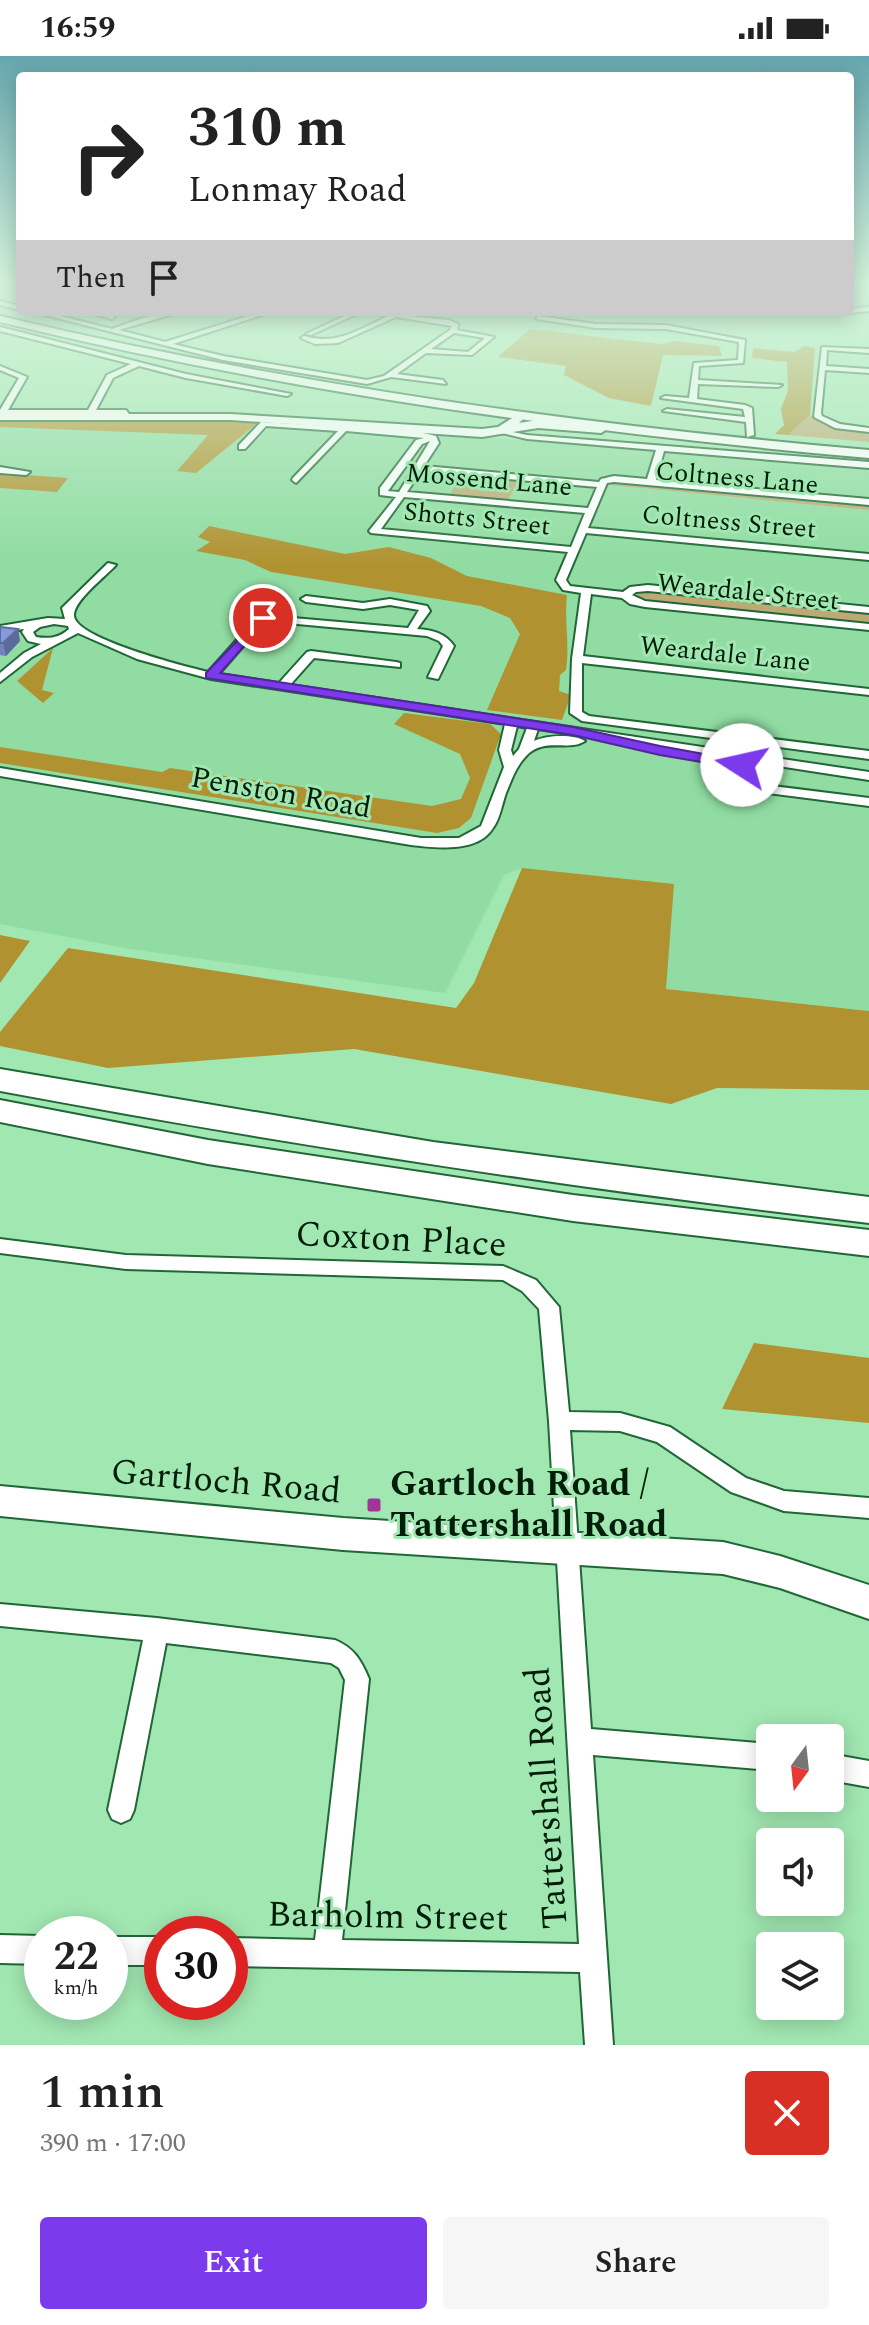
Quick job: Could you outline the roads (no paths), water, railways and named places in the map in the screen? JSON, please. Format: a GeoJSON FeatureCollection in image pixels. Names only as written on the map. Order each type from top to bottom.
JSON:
{"type":"FeatureCollection","features":[{"type":"Feature","properties":{"kind":"highway"},"geometry":{"type":"LineString","coordinates":[[0,1080],[231,1124],[655,1187],[869,1210]]}},
{"type":"Feature","properties":{"kind":"highway"},"geometry":{"type":"LineString","coordinates":[[0,1111],[208,1152],[573,1208],[869,1243]]}},
{"type":"Feature","properties":{"kind":"highway"},"geometry":{"type":"LineString","coordinates":[[655,1187],[869,1195]]}},
{"type":"Feature","properties":{"kind":"main road"},"geometry":{"type":"LineString","coordinates":[[269,380],[482,414],[521,415],[869,454]]}},
{"type":"Feature","properties":{"kind":"main road"},"geometry":{"type":"LineString","coordinates":[[307,380],[601,429],[869,446]]}},
{"type":"Feature","properties":{"kind":"street"},"geometry":{"type":"LineString","coordinates":[[1,414],[23,380]]}},
{"type":"Feature","properties":{"kind":"street"},"geometry":{"type":"LineString","coordinates":[[89,415],[108,380]]}},
{"type":"Feature","properties":{"kind":"street"},"geometry":{"type":"LineString","coordinates":[[217,380],[287,394]]}},
{"type":"Feature","properties":{"kind":"street"},"geometry":{"type":"LineString","coordinates":[[349,380],[374,380]]}},
{"type":"Feature","properties":{"kind":"street"},"geometry":{"type":"LineString","coordinates":[[820,380],[818,417],[838,426],[869,430]]}},
{"type":"Feature","properties":{"kind":"street"},"geometry":{"type":"LineString","coordinates":[[693,400],[695,382],[778,385]]}},
{"type":"Feature","properties":{"kind":"street"},"geometry":{"type":"LineString","coordinates":[[665,398],[745,407],[749,410],[750,420],[748,439]]}},
{"type":"Feature","properties":{"kind":"street"},"geometry":{"type":"LineString","coordinates":[[667,411],[750,420]]}},
{"type":"Feature","properties":{"kind":"street"},"geometry":{"type":"LineString","coordinates":[[89,415],[126,412]]}},
{"type":"Feature","properties":{"kind":"street"},"geometry":{"type":"LineString","coordinates":[[1,414],[230,417],[478,433],[538,424],[601,429]]}},
{"type":"Feature","properties":{"kind":"street"},"geometry":{"type":"LineString","coordinates":[[482,414],[502,423],[499,430]]}},
{"type":"Feature","properties":{"kind":"street"},"geometry":{"type":"LineString","coordinates":[[499,430],[521,415]]}},
{"type":"Feature","properties":{"kind":"street"},"geometry":{"type":"LineString","coordinates":[[242,447],[264,424],[345,428],[433,438],[435,443],[401,495]]}},
{"type":"Feature","properties":{"kind":"street"},"geometry":{"type":"LineString","coordinates":[[296,480],[345,428]]}},
{"type":"Feature","properties":{"kind":"street"},"geometry":{"type":"LineString","coordinates":[[499,430],[527,437],[869,465]]}},
{"type":"Feature","properties":{"kind":"street","name":"Mossend Lane"},"geometry":{"type":"LineString","coordinates":[[433,438],[419,442],[383,493],[590,511]]}},
{"type":"Feature","properties":{"kind":"street"},"geometry":{"type":"LineString","coordinates":[[651,482],[661,448]]}},
{"type":"Feature","properties":{"kind":"street","name":"Coltness Lane"},"geometry":{"type":"LineString","coordinates":[[420,468],[869,511]]}},
{"type":"Feature","properties":{"kind":"street"},"geometry":{"type":"LineString","coordinates":[[0,470],[26,472]]}},
{"type":"Feature","properties":{"kind":"street","name":"Coltness Lane"},"geometry":{"type":"LineString","coordinates":[[603,485],[614,479],[869,502]]}},
{"type":"Feature","properties":{"kind":"street"},"geometry":{"type":"LineString","coordinates":[[603,485],[561,580],[567,588],[586,591],[577,659],[576,713],[586,719],[869,755]]}},
{"type":"Feature","properties":{"kind":"street","name":"Shotts Street"},"geometry":{"type":"LineString","coordinates":[[401,495],[374,531],[575,550]]}},
{"type":"Feature","properties":{"kind":"street"},"geometry":{"type":"LineString","coordinates":[[607,532],[632,526],[869,549]]}},
{"type":"Feature","properties":{"kind":"street","name":"Coltness Street"},"geometry":{"type":"LineString","coordinates":[[584,530],[869,557]]}},
{"type":"Feature","properties":{"kind":"street"},"geometry":{"type":"LineString","coordinates":[[607,532],[624,543],[869,566]]}},
{"type":"Feature","properties":{"kind":"street"},"geometry":{"type":"LineString","coordinates":[[32,638],[27,632],[72,607],[111,565]]}},
{"type":"Feature","properties":{"kind":"street","name":"Weardale Street"},"geometry":{"type":"LineString","coordinates":[[625,595],[634,589],[648,588],[869,610]]}},
{"type":"Feature","properties":{"kind":"street","name":"Weardale Street"},"geometry":{"type":"LineString","coordinates":[[586,591],[625,595],[634,602],[645,604],[869,627]]}},
{"type":"Feature","properties":{"kind":"street"},"geometry":{"type":"LineString","coordinates":[[306,599],[363,606],[390,602],[423,608],[425,611],[412,629]]}},
{"type":"Feature","properties":{"kind":"street"},"geometry":{"type":"LineString","coordinates":[[211,676],[278,600]]}},
{"type":"Feature","properties":{"kind":"street"},"geometry":{"type":"LineString","coordinates":[[0,679],[28,655],[73,634],[74,626],[69,616],[72,607]]}},
{"type":"Feature","properties":{"kind":"street"},"geometry":{"type":"LineString","coordinates":[[263,618],[412,629],[437,635],[449,646],[434,677]]}},
{"type":"Feature","properties":{"kind":"street"},"geometry":{"type":"LineString","coordinates":[[3,629],[62,621],[105,643],[211,676],[869,776]]}},
{"type":"Feature","properties":{"kind":"street"},"geometry":{"type":"LineString","coordinates":[[3,629],[32,638],[105,643]]}},
{"type":"Feature","properties":{"kind":"street"},"geometry":{"type":"LineString","coordinates":[[28,655],[32,638]]}},
{"type":"Feature","properties":{"kind":"street"},"geometry":{"type":"LineString","coordinates":[[282,687],[311,654],[396,665]]}},
{"type":"Feature","properties":{"kind":"street","name":"Weardale Lane"},"geometry":{"type":"LineString","coordinates":[[577,659],[869,692]]}},
{"type":"Feature","properties":{"kind":"street","name":"Penston Road"},"geometry":{"type":"LineString","coordinates":[[510,767],[505,750],[512,721]]}},
{"type":"Feature","properties":{"kind":"street","name":"Penston Road"},"geometry":{"type":"LineString","coordinates":[[0,772],[433,844],[455,843],[480,835],[491,819],[510,767],[525,750],[534,725]]}},
{"type":"Feature","properties":{"kind":"street"},"geometry":{"type":"LineString","coordinates":[[573,731],[660,751]]}},
{"type":"Feature","properties":{"kind":"street"},"geometry":{"type":"LineString","coordinates":[[525,750],[543,741],[568,739],[869,786]]}},
{"type":"Feature","properties":{"kind":"street"},"geometry":{"type":"LineString","coordinates":[[741,786],[869,802]]}},
{"type":"Feature","properties":{"kind":"street","name":"Coxton Place"},"geometry":{"type":"LineString","coordinates":[[0,1246],[126,1262],[503,1273],[521,1278],[538,1292],[549,1307],[567,1546]]}},
{"type":"Feature","properties":{"kind":"street"},"geometry":{"type":"LineString","coordinates":[[559,1421],[620,1422],[663,1434],[739,1485],[784,1501],[869,1508]]}},
{"type":"Feature","properties":{"kind":"street","name":"Gartloch Road"},"geometry":{"type":"LineString","coordinates":[[0,1501],[343,1534],[723,1558],[780,1572],[869,1602]]}},
{"type":"Feature","properties":{"kind":"street","name":"Tattershall Road"},"geometry":{"type":"LineString","coordinates":[[567,1546],[599,2045]]}},
{"type":"Feature","properties":{"kind":"street"},"geometry":{"type":"LineString","coordinates":[[0,1615],[335,1652],[347,1660],[357,1679],[327,1954]]}},
{"type":"Feature","properties":{"kind":"street"},"geometry":{"type":"LineString","coordinates":[[121,1810],[157,1630]]}},
{"type":"Feature","properties":{"kind":"street"},"geometry":{"type":"LineString","coordinates":[[580,1741],[756,1756]]}},
{"type":"Feature","properties":{"kind":"street"},"geometry":{"type":"LineString","coordinates":[[844,1770],[869,1774]]}},
{"type":"Feature","properties":{"kind":"street"},"geometry":{"type":"LineString","coordinates":[[0,1949],[24,1950]]}},
{"type":"Feature","properties":{"kind":"street","name":"Barholm Street"},"geometry":{"type":"LineString","coordinates":[[248,1952],[594,1958]]}},
{"type":"Feature","properties":{"kind":"place","name":"Gartloch Road / Tattershall Road"},"geometry":{"type":"Point","coordinates":[374,1505]}}]}
